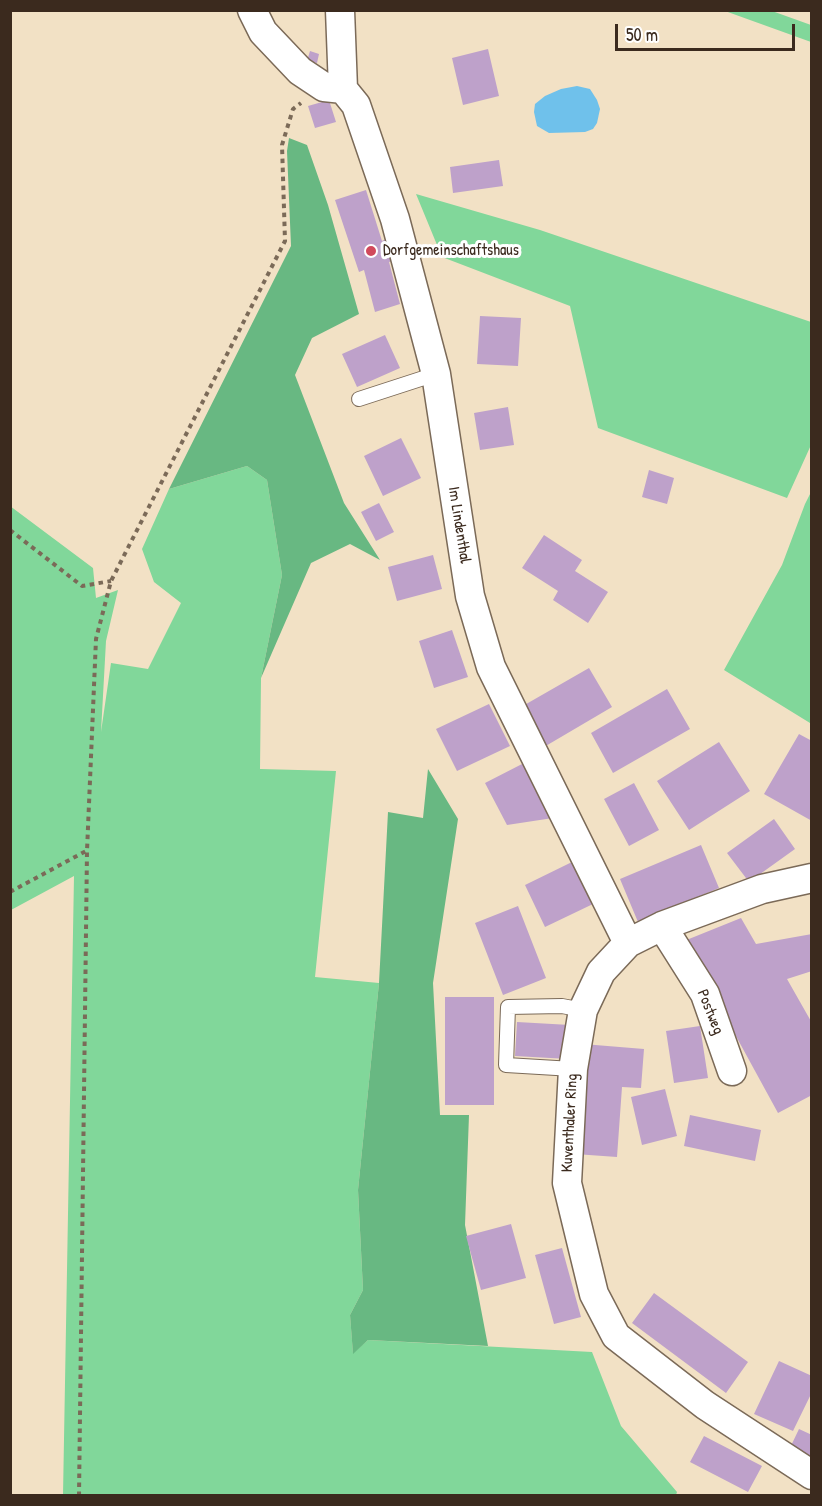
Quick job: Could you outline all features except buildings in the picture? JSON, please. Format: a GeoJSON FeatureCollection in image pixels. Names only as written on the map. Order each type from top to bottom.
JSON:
{"type":"FeatureCollection","features":[{"type":"Feature","properties":{"kind":"street"},"geometry":{"type":"LineString","coordinates":[[252,10],[263,32],[300,71],[334,88],[340,10]]}},
{"type":"Feature","properties":{"kind":"street","name":"Im Lindenthal"},"geometry":{"type":"LineString","coordinates":[[334,88],[356,105],[395,219],[436,374],[470,596],[491,667],[628,943]]}},
{"type":"Feature","properties":{"kind":"street","name":"Kuventhaler Ring"},"geometry":{"type":"LineString","coordinates":[[812,878],[762,889],[662,926],[628,943],[601,972],[583,1010],[573,1069],[567,1183],[594,1294],[616,1336],[705,1405],[812,1475]]}},
{"type":"Feature","properties":{"kind":"street","name":"Postweg"},"geometry":{"type":"LineString","coordinates":[[662,926],[705,994],[732,1071]]}},
{"type":"Feature","properties":{"kind":"lane"},"geometry":{"type":"LineString","coordinates":[[359,399],[436,374]]}},
{"type":"Feature","properties":{"kind":"lane"},"geometry":{"type":"LineString","coordinates":[[573,1069],[506,1065],[508,1007],[562,1006],[583,1010]]}},
{"type":"Feature","properties":{"kind":"path"},"geometry":{"type":"LineString","coordinates":[[79,1496],[87,850],[96,639],[111,581],[285,241],[282,145],[293,109],[334,88]]}},
{"type":"Feature","properties":{"kind":"path"},"geometry":{"type":"LineString","coordinates":[[10,530],[82,586],[111,581]]}},
{"type":"Feature","properties":{"kind":"path"},"geometry":{"type":"LineString","coordinates":[[10,892],[87,850]]}},
{"type":"Feature","properties":{"kind":"green space"},"geometry":{"type":"Polygon","coordinates":[[[725,11],[772,11],[811,25],[811,42],[725,11]]]}},
{"type":"Feature","properties":{"kind":"green space"},"geometry":{"type":"Polygon","coordinates":[[[289,138],[307,145],[328,205],[359,314],[312,338],[295,375],[344,503],[380,560],[350,544],[311,563],[261,678],[282,575],[267,480],[247,466],[169,489],[291,246],[287,151],[289,138]]]}},
{"type":"Feature","properties":{"kind":"green space"},"geometry":{"type":"Polygon","coordinates":[[[416,194],[540,230],[811,322],[811,445],[787,498],[598,428],[570,306],[442,257],[416,194]]]}},
{"type":"Feature","properties":{"kind":"green space"},"geometry":{"type":"Polygon","coordinates":[[[247,466],[267,480],[282,575],[261,678],[260,769],[336,771],[315,977],[379,983],[358,1190],[363,1290],[350,1315],[353,1353],[368,1340],[592,1352],[621,1426],[677,1492],[676,1495],[63,1495],[74,876],[11,910],[10,506],[93,568],[96,598],[118,590],[106,641],[101,732],[111,663],[148,669],[181,603],[154,582],[142,549],[169,489],[247,466]]]}},
{"type":"Feature","properties":{"kind":"green space"},"geometry":{"type":"Polygon","coordinates":[[[811,492],[812,720],[810,723],[724,670],[782,565],[811,492]]]}},
{"type":"Feature","properties":{"kind":"green space"},"geometry":{"type":"Polygon","coordinates":[[[428,769],[458,819],[433,983],[440,1115],[469,1115],[465,1225],[488,1346],[368,1340],[353,1354],[350,1315],[363,1290],[358,1190],[379,983],[388,812],[423,818],[428,769]]]}},
{"type":"Feature","properties":{"kind":"water"},"geometry":{"type":"Polygon","coordinates":[[[577,86],[590,89],[597,100],[600,109],[593,129],[585,132],[549,133],[537,126],[535,104],[545,96],[561,89],[577,86]]]}},
{"type":"Feature","properties":{"kind":"place","name":"Dorfgemeinschaftshaus"},"geometry":{"type":"Point","coordinates":[371,251]}}]}
